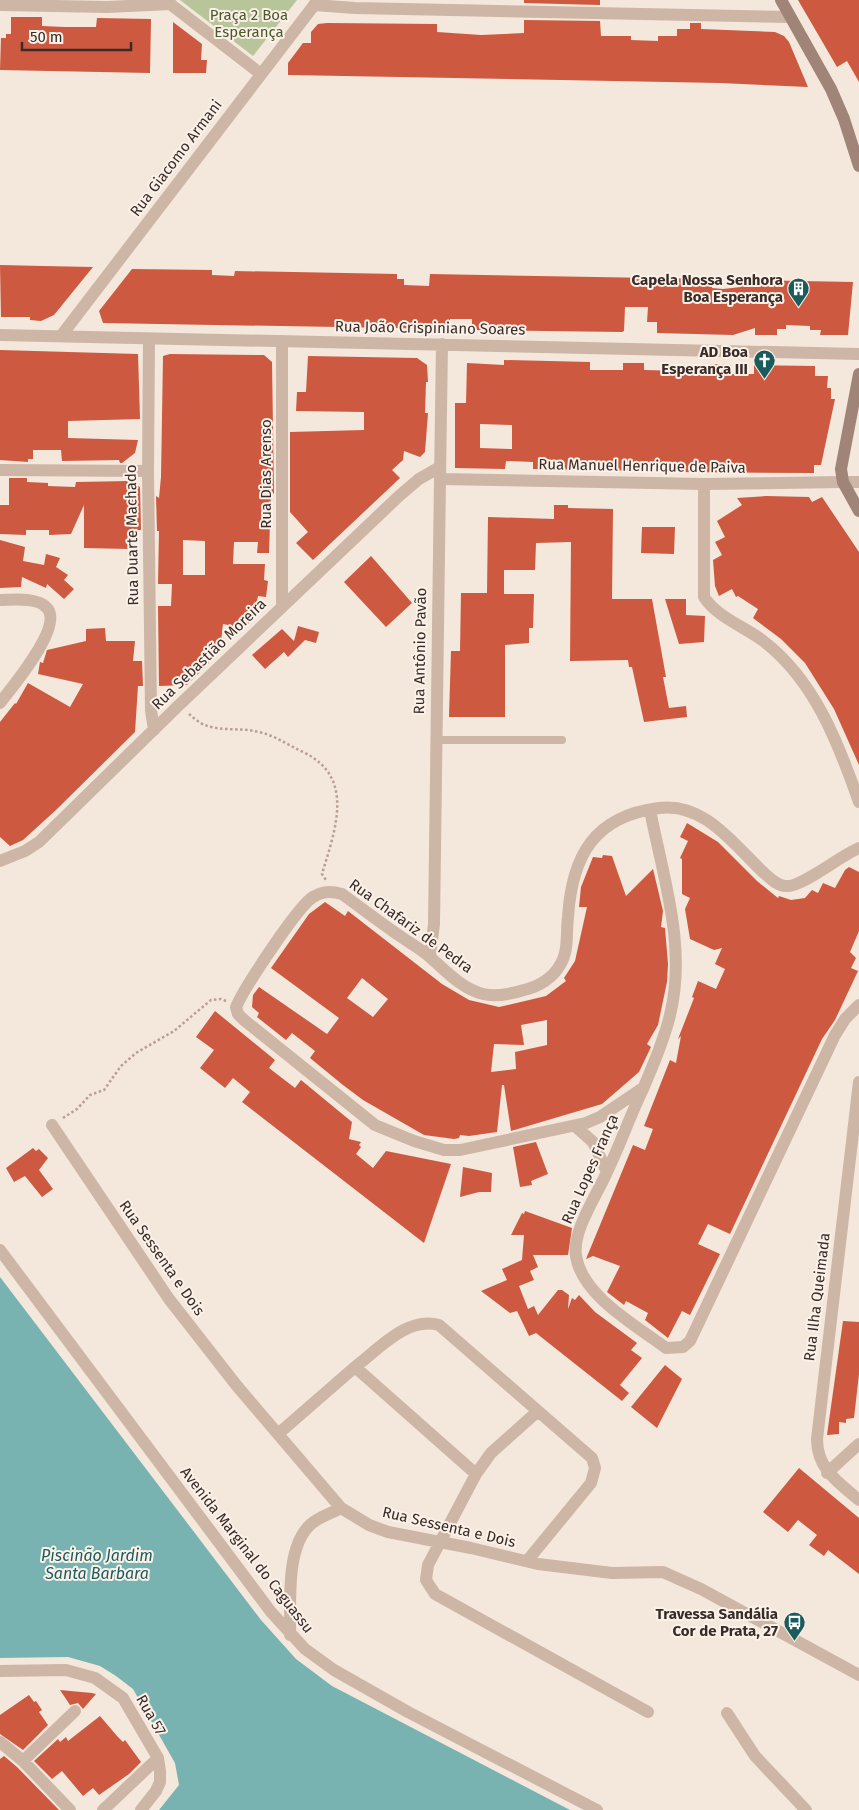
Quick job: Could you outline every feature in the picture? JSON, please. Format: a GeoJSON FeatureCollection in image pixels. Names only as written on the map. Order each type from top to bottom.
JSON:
{"type":"FeatureCollection","features":[{"type":"Feature","properties":{"kind":"main road"},"geometry":{"type":"LineString","coordinates":[[781,0],[832,89],[859,166]]}},
{"type":"Feature","properties":{"kind":"main road"},"geometry":{"type":"LineString","coordinates":[[859,374],[842,458],[843,482],[859,511]]}},
{"type":"Feature","properties":{"kind":"street"},"geometry":{"type":"LineString","coordinates":[[0,5],[107,7],[168,2],[261,74]]}},
{"type":"Feature","properties":{"kind":"street"},"geometry":{"type":"LineString","coordinates":[[316,2],[354,8],[790,17]]}},
{"type":"Feature","properties":{"kind":"street","name":"Rua Giacomo Armani"},"geometry":{"type":"LineString","coordinates":[[61,336],[316,2]]}},
{"type":"Feature","properties":{"kind":"street","name":"Rua João Crispiniano Soares"},"geometry":{"type":"LineString","coordinates":[[0,335],[859,354]]}},
{"type":"Feature","properties":{"kind":"street","name":"Rua Duarte Machado"},"geometry":{"type":"LineString","coordinates":[[150,339],[148,471],[150,710],[154,730]]}},
{"type":"Feature","properties":{"kind":"street","name":"Rua Dias Arenso"},"geometry":{"type":"LineString","coordinates":[[282,341],[282,607]]}},
{"type":"Feature","properties":{"kind":"street","name":"Rua Antônio Pavão"},"geometry":{"type":"LineString","coordinates":[[430,957],[434,924],[435,740],[442,344]]}},
{"type":"Feature","properties":{"kind":"street"},"geometry":{"type":"LineString","coordinates":[[0,470],[148,471]]}},
{"type":"Feature","properties":{"kind":"street","name":"Rua Sebastião Moreira"},"geometry":{"type":"LineString","coordinates":[[0,861],[20,854],[39,842],[177,707],[399,496],[419,479],[440,473]]}},
{"type":"Feature","properties":{"kind":"street","name":"Rua Manuel Henrique de Paiva"},"geometry":{"type":"LineString","coordinates":[[440,473],[704,484],[859,482]]}},
{"type":"Feature","properties":{"kind":"street"},"geometry":{"type":"LineString","coordinates":[[704,484],[704,598],[719,612],[762,640],[795,670],[805,683],[827,724],[859,802]]}},
{"type":"Feature","properties":{"kind":"street"},"geometry":{"type":"LineString","coordinates":[[0,600],[40,603],[50,613],[50,622],[41,646],[0,704]]}},
{"type":"Feature","properties":{"kind":"street","name":"Rua Chafariz de Pedra"},"geometry":{"type":"LineString","coordinates":[[236,1007],[298,911],[312,897],[332,891],[342,894],[430,957],[462,984],[482,994],[498,995],[523,991],[550,977],[560,965],[567,946],[571,884],[588,846],[607,826],[624,815],[660,808],[683,808],[705,819],[727,836],[774,882],[785,886],[802,881],[859,848]]}},
{"type":"Feature","properties":{"kind":"street","name":"Rua Lopes França"},"geometry":{"type":"LineString","coordinates":[[650,810],[672,913],[677,964],[671,1013],[643,1088],[607,1172],[580,1228],[576,1256],[580,1272],[599,1297],[666,1348],[683,1347],[690,1341],[836,1035],[845,1019],[859,1006]]}},
{"type":"Feature","properties":{"kind":"street"},"geometry":{"type":"LineString","coordinates":[[236,1007],[238,1014],[244,1020],[375,1125],[400,1137],[444,1150],[460,1150],[575,1126],[600,1117],[643,1088]]}},
{"type":"Feature","properties":{"kind":"street","name":"Rua Ilha Queimada"},"geometry":{"type":"LineString","coordinates":[[859,1082],[817,1439],[820,1462],[827,1473],[859,1500]]}},
{"type":"Feature","properties":{"kind":"street","name":"Rua Sessenta e Dois"},"geometry":{"type":"LineString","coordinates":[[52,1125],[169,1299],[237,1386],[341,1508],[370,1525],[388,1532],[471,1548],[527,1562],[612,1573],[663,1572],[694,1586],[859,1675]]}},
{"type":"Feature","properties":{"kind":"street"},"geometry":{"type":"LineString","coordinates":[[575,1126],[593,1142],[607,1172]]}},
{"type":"Feature","properties":{"kind":"street","name":"Avenida Marginal do Caguassu"},"geometry":{"type":"LineString","coordinates":[[0,1250],[290,1635],[305,1649],[342,1675],[408,1712],[597,1810]]}},
{"type":"Feature","properties":{"kind":"street"},"geometry":{"type":"LineString","coordinates":[[278,1434],[355,1367],[409,1326],[426,1322],[439,1325],[592,1458],[595,1468],[591,1483],[527,1562]]}},
{"type":"Feature","properties":{"kind":"street"},"geometry":{"type":"LineString","coordinates":[[355,1367],[476,1474]]}},
{"type":"Feature","properties":{"kind":"street"},"geometry":{"type":"LineString","coordinates":[[538,1411],[490,1453],[476,1474],[439,1542],[426,1573],[430,1587],[436,1594],[648,1712]]}},
{"type":"Feature","properties":{"kind":"street"},"geometry":{"type":"LineString","coordinates":[[827,1473],[859,1444]]}},
{"type":"Feature","properties":{"kind":"street"},"geometry":{"type":"LineString","coordinates":[[290,1635],[294,1554],[302,1534],[312,1523],[341,1508]]}},
{"type":"Feature","properties":{"kind":"street","name":"Rua 57"},"geometry":{"type":"LineString","coordinates":[[0,1671],[66,1670],[95,1678],[123,1698],[158,1758],[160,1782],[142,1810]]}},
{"type":"Feature","properties":{"kind":"street"},"geometry":{"type":"LineString","coordinates":[[23,1762],[75,1712]]}},
{"type":"Feature","properties":{"kind":"street"},"geometry":{"type":"LineString","coordinates":[[727,1713],[755,1756],[806,1810]]}},
{"type":"Feature","properties":{"kind":"street"},"geometry":{"type":"LineString","coordinates":[[0,1742],[23,1762],[70,1810]]}},
{"type":"Feature","properties":{"kind":"street"},"geometry":{"type":"LineString","coordinates":[[103,1810],[158,1758]]}},
{"type":"Feature","properties":{"kind":"lane"},"geometry":{"type":"LineString","coordinates":[[435,740],[562,740]]}},
{"type":"Feature","properties":{"kind":"path"},"geometry":{"type":"LineString","coordinates":[[177,707],[205,725],[251,730],[280,738],[312,755],[322,764],[338,790],[338,806],[322,874],[332,891]]}},
{"type":"Feature","properties":{"kind":"path"},"geometry":{"type":"LineString","coordinates":[[52,1125],[77,1109],[90,1095],[104,1090],[121,1066],[136,1053],[174,1031],[211,1000],[221,999],[236,1007]]}},
{"type":"Feature","properties":{"kind":"green space","name":"Praça 2 Boa Esperança"},"geometry":{"type":"Polygon","coordinates":[[[180,0],[297,0],[253,56],[180,0]]]}},
{"type":"Feature","properties":{"kind":"water","name":"Piscinão Jardim Santa Barbara"},"geometry":{"type":"Polygon","coordinates":[[[0,1277],[261,1620],[296,1659],[332,1686],[570,1810],[159,1810],[179,1785],[175,1763],[133,1689],[100,1666],[68,1657],[0,1658],[0,1277]]]}},
{"type":"Feature","properties":{"kind":"building"},"geometry":{"type":"Polygon","coordinates":[[[524,0],[600,0],[600,5],[524,3],[524,0]]]}},
{"type":"Feature","properties":{"kind":"building"},"geometry":{"type":"Polygon","coordinates":[[[798,0],[859,0],[859,82],[847,61],[837,67],[798,0]]]}},
{"type":"Feature","properties":{"kind":"building"},"geometry":{"type":"Polygon","coordinates":[[[11,17],[42,17],[42,26],[64,27],[96,27],[97,18],[151,19],[150,73],[0,70],[1,38],[6,38],[6,34],[11,34],[11,17]]]}},
{"type":"Feature","properties":{"kind":"building"},"geometry":{"type":"Polygon","coordinates":[[[524,20],[600,21],[601,36],[631,36],[631,40],[658,41],[658,36],[677,36],[677,29],[690,29],[690,23],[701,23],[701,29],[775,32],[784,36],[789,42],[808,87],[720,83],[288,75],[288,63],[303,43],[311,43],[311,32],[318,24],[437,24],[437,32],[481,35],[524,33],[524,20]]]}},
{"type":"Feature","properties":{"kind":"building"},"geometry":{"type":"Polygon","coordinates":[[[173,22],[202,44],[201,60],[207,60],[206,73],[173,73],[173,22]]]}},
{"type":"Feature","properties":{"kind":"building"},"geometry":{"type":"Polygon","coordinates":[[[0,265],[93,267],[54,315],[41,321],[30,320],[30,317],[1,317],[0,265]]]}},
{"type":"Feature","properties":{"kind":"building"},"geometry":{"type":"Polygon","coordinates":[[[132,269],[212,270],[212,275],[234,276],[235,271],[397,274],[397,279],[404,279],[404,285],[429,286],[430,274],[712,279],[712,288],[723,289],[741,287],[742,280],[853,282],[848,335],[820,335],[821,330],[810,330],[810,326],[786,325],[786,329],[777,329],[777,335],[755,335],[755,328],[733,335],[657,333],[657,322],[647,322],[648,307],[625,307],[624,331],[622,332],[472,330],[472,319],[450,319],[450,329],[103,323],[99,311],[132,269]]]}},
{"type":"Feature","properties":{"kind":"building"},"geometry":{"type":"Polygon","coordinates":[[[0,350],[138,354],[140,419],[68,421],[68,438],[138,440],[135,453],[122,463],[119,460],[62,461],[61,450],[33,450],[33,459],[28,459],[28,462],[0,460],[0,350]]]}},
{"type":"Feature","properties":{"kind":"building"},"geometry":{"type":"Polygon","coordinates":[[[170,354],[264,355],[272,362],[274,494],[271,491],[269,553],[257,553],[258,542],[234,542],[233,564],[265,564],[264,580],[268,581],[266,597],[258,596],[253,619],[244,628],[223,624],[220,651],[215,651],[213,660],[209,660],[209,663],[187,685],[159,686],[158,606],[171,606],[172,584],[158,584],[159,531],[157,531],[156,496],[159,498],[161,477],[163,356],[170,354]],[[183,540],[183,575],[205,575],[205,541],[183,540]]]}},
{"type":"Feature","properties":{"kind":"building"},"geometry":{"type":"Polygon","coordinates":[[[308,356],[417,358],[427,365],[428,382],[426,382],[425,413],[428,413],[425,452],[420,457],[404,451],[403,460],[392,470],[400,478],[313,560],[296,543],[308,532],[290,512],[290,432],[364,430],[364,412],[296,411],[297,392],[306,392],[308,356]]]}},
{"type":"Feature","properties":{"kind":"building"},"geometry":{"type":"Polygon","coordinates":[[[504,360],[590,362],[590,370],[623,370],[623,363],[644,363],[644,370],[684,371],[687,374],[709,375],[710,364],[731,365],[731,374],[754,374],[754,365],[815,366],[815,376],[828,376],[827,388],[831,388],[831,399],[835,399],[821,465],[814,465],[814,473],[675,472],[675,463],[653,463],[653,471],[533,469],[533,462],[506,461],[505,469],[455,468],[455,403],[466,403],[467,363],[504,365],[504,360]],[[480,424],[480,448],[512,449],[512,425],[480,424]]]}},
{"type":"Feature","properties":{"kind":"building"},"geometry":{"type":"Polygon","coordinates":[[[9,478],[27,478],[27,482],[48,483],[48,486],[75,487],[76,482],[130,481],[140,487],[141,530],[129,530],[129,549],[84,548],[84,505],[71,534],[49,535],[49,530],[26,530],[26,535],[0,534],[0,505],[9,505],[9,478]]]}},
{"type":"Feature","properties":{"kind":"building"},"geometry":{"type":"Polygon","coordinates":[[[766,496],[809,497],[812,502],[822,497],[859,552],[859,765],[834,709],[805,663],[781,639],[753,618],[758,609],[738,596],[736,597],[732,589],[719,596],[715,586],[713,560],[722,555],[715,542],[725,537],[717,521],[742,505],[737,498],[766,496]]]}},
{"type":"Feature","properties":{"kind":"building"},"geometry":{"type":"Polygon","coordinates":[[[554,505],[568,505],[568,508],[613,509],[612,599],[652,599],[666,677],[663,677],[669,708],[686,706],[687,717],[644,722],[632,667],[629,667],[628,660],[570,661],[571,542],[536,543],[535,570],[504,570],[504,594],[534,594],[533,628],[529,628],[529,643],[505,645],[505,717],[449,717],[451,651],[460,651],[461,593],[487,593],[488,517],[554,519],[554,505]]]}},
{"type":"Feature","properties":{"kind":"building"},"geometry":{"type":"Polygon","coordinates":[[[642,527],[675,527],[674,554],[641,553],[642,527]]]}},
{"type":"Feature","properties":{"kind":"building"},"geometry":{"type":"Polygon","coordinates":[[[0,540],[25,547],[23,561],[44,565],[46,554],[60,558],[56,567],[68,575],[64,580],[74,589],[64,599],[47,584],[46,588],[22,577],[21,587],[0,588],[0,540]]]}},
{"type":"Feature","properties":{"kind":"building"},"geometry":{"type":"Polygon","coordinates":[[[371,556],[412,603],[386,627],[344,582],[371,556]]]}},
{"type":"Feature","properties":{"kind":"building"},"geometry":{"type":"Polygon","coordinates":[[[665,599],[686,599],[686,615],[705,616],[704,642],[679,644],[665,599]]]}},
{"type":"Feature","properties":{"kind":"building"},"geometry":{"type":"Polygon","coordinates":[[[298,626],[319,632],[316,643],[305,640],[288,657],[284,652],[265,669],[252,655],[282,629],[294,641],[298,626]]]}},
{"type":"Feature","properties":{"kind":"building"},"geometry":{"type":"Polygon","coordinates":[[[105,628],[106,641],[135,641],[133,661],[142,661],[143,686],[138,686],[135,732],[56,810],[23,840],[10,846],[0,837],[0,722],[16,704],[28,683],[70,707],[83,684],[38,674],[40,662],[43,663],[47,650],[86,641],[86,629],[105,628]]]}},
{"type":"Feature","properties":{"kind":"building"},"geometry":{"type":"Polygon","coordinates":[[[687,823],[718,842],[757,881],[778,898],[779,896],[791,900],[805,898],[812,890],[818,893],[823,883],[835,888],[845,870],[849,867],[859,872],[859,931],[850,952],[856,958],[851,968],[858,971],[835,1020],[822,1039],[730,1234],[708,1224],[698,1244],[720,1254],[690,1315],[682,1311],[668,1338],[645,1320],[648,1313],[626,1301],[624,1305],[607,1292],[620,1266],[593,1256],[586,1259],[633,1145],[645,1150],[653,1129],[644,1126],[670,1060],[676,1063],[681,1036],[678,1039],[694,998],[692,997],[698,981],[716,989],[725,969],[715,964],[722,948],[714,950],[690,939],[685,909],[690,898],[682,894],[682,859],[680,858],[688,841],[680,837],[687,823]]]}},
{"type":"Feature","properties":{"kind":"building"},"geometry":{"type":"Polygon","coordinates":[[[603,855],[612,856],[626,896],[653,869],[663,911],[661,927],[665,928],[668,964],[667,982],[658,1025],[647,1044],[651,1047],[639,1072],[602,1104],[511,1131],[504,1085],[502,1085],[497,1132],[469,1136],[460,1135],[459,1138],[454,1139],[424,1135],[363,1100],[310,1058],[315,1051],[292,1033],[286,1040],[257,1017],[259,1013],[252,1007],[253,995],[259,987],[327,1034],[339,1018],[271,968],[309,914],[325,902],[345,916],[348,911],[442,984],[469,1000],[499,1007],[546,996],[566,981],[564,978],[575,961],[587,907],[579,907],[581,887],[593,857],[602,858],[603,855]],[[362,978],[347,998],[373,1017],[388,999],[362,978]],[[547,1020],[521,1025],[524,1045],[494,1044],[491,1072],[516,1069],[515,1052],[547,1045],[547,1020]]]}},
{"type":"Feature","properties":{"kind":"building"},"geometry":{"type":"Polygon","coordinates":[[[215,1011],[275,1060],[269,1068],[295,1088],[301,1080],[352,1122],[349,1139],[361,1142],[359,1145],[361,1147],[356,1154],[373,1168],[386,1151],[451,1164],[424,1243],[242,1102],[250,1092],[233,1078],[225,1088],[200,1068],[214,1050],[196,1037],[215,1011]]]}},
{"type":"Feature","properties":{"kind":"building"},"geometry":{"type":"Polygon","coordinates":[[[536,1142],[548,1174],[531,1181],[532,1185],[520,1187],[513,1147],[536,1142]]]}},
{"type":"Feature","properties":{"kind":"building"},"geometry":{"type":"Polygon","coordinates":[[[33,1148],[36,1151],[39,1149],[48,1158],[39,1170],[53,1189],[42,1197],[25,1176],[14,1182],[6,1168],[33,1148]]]}},
{"type":"Feature","properties":{"kind":"building"},"geometry":{"type":"Polygon","coordinates":[[[463,1167],[492,1173],[491,1192],[479,1192],[460,1197],[463,1167]]]}},
{"type":"Feature","properties":{"kind":"building"},"geometry":{"type":"Polygon","coordinates":[[[525,1211],[572,1228],[568,1255],[533,1255],[538,1267],[530,1271],[534,1280],[519,1286],[528,1309],[534,1306],[538,1315],[558,1290],[562,1290],[569,1295],[568,1309],[572,1298],[575,1300],[579,1295],[595,1312],[637,1343],[631,1350],[642,1358],[620,1385],[629,1393],[622,1401],[536,1333],[529,1336],[517,1311],[510,1313],[481,1291],[507,1280],[502,1269],[522,1260],[524,1235],[511,1235],[522,1213],[524,1214],[525,1211]]]}},
{"type":"Feature","properties":{"kind":"building"},"geometry":{"type":"Polygon","coordinates":[[[843,1321],[859,1322],[859,1374],[854,1418],[846,1419],[846,1423],[839,1422],[839,1434],[827,1435],[843,1321]]]}},
{"type":"Feature","properties":{"kind":"building"},"geometry":{"type":"Polygon","coordinates":[[[665,1365],[682,1379],[657,1428],[631,1407],[665,1365]]]}},
{"type":"Feature","properties":{"kind":"building"},"geometry":{"type":"Polygon","coordinates":[[[799,1468],[859,1518],[859,1574],[828,1550],[824,1556],[809,1545],[817,1535],[798,1520],[788,1532],[763,1512],[799,1468]]]}},
{"type":"Feature","properties":{"kind":"building"},"geometry":{"type":"Polygon","coordinates":[[[60,1690],[96,1694],[83,1709],[78,1703],[70,1705],[60,1690]]]}},
{"type":"Feature","properties":{"kind":"building"},"geometry":{"type":"Polygon","coordinates":[[[29,1695],[42,1710],[39,1712],[48,1725],[23,1750],[0,1734],[0,1715],[29,1695]]]}},
{"type":"Feature","properties":{"kind":"building"},"geometry":{"type":"Polygon","coordinates":[[[100,1716],[123,1742],[125,1740],[141,1762],[129,1774],[99,1795],[93,1788],[83,1796],[62,1771],[52,1779],[34,1761],[58,1739],[60,1742],[66,1737],[68,1741],[100,1716]]]}},
{"type":"Feature","properties":{"kind":"building"},"geometry":{"type":"Polygon","coordinates":[[[4,1756],[59,1810],[0,1810],[0,1759],[4,1756]]]}},
{"type":"Feature","properties":{"kind":"place","name":"Capela Nossa Senhora Boa Esperança"},"geometry":{"type":"Point","coordinates":[799,308]}},
{"type":"Feature","properties":{"kind":"place","name":"AD Boa Esperança III"},"geometry":{"type":"Point","coordinates":[764,380]}},
{"type":"Feature","properties":{"kind":"place","name":"Travessa Sandália Cor de Prata, 27"},"geometry":{"type":"Point","coordinates":[794,1642]}}]}
